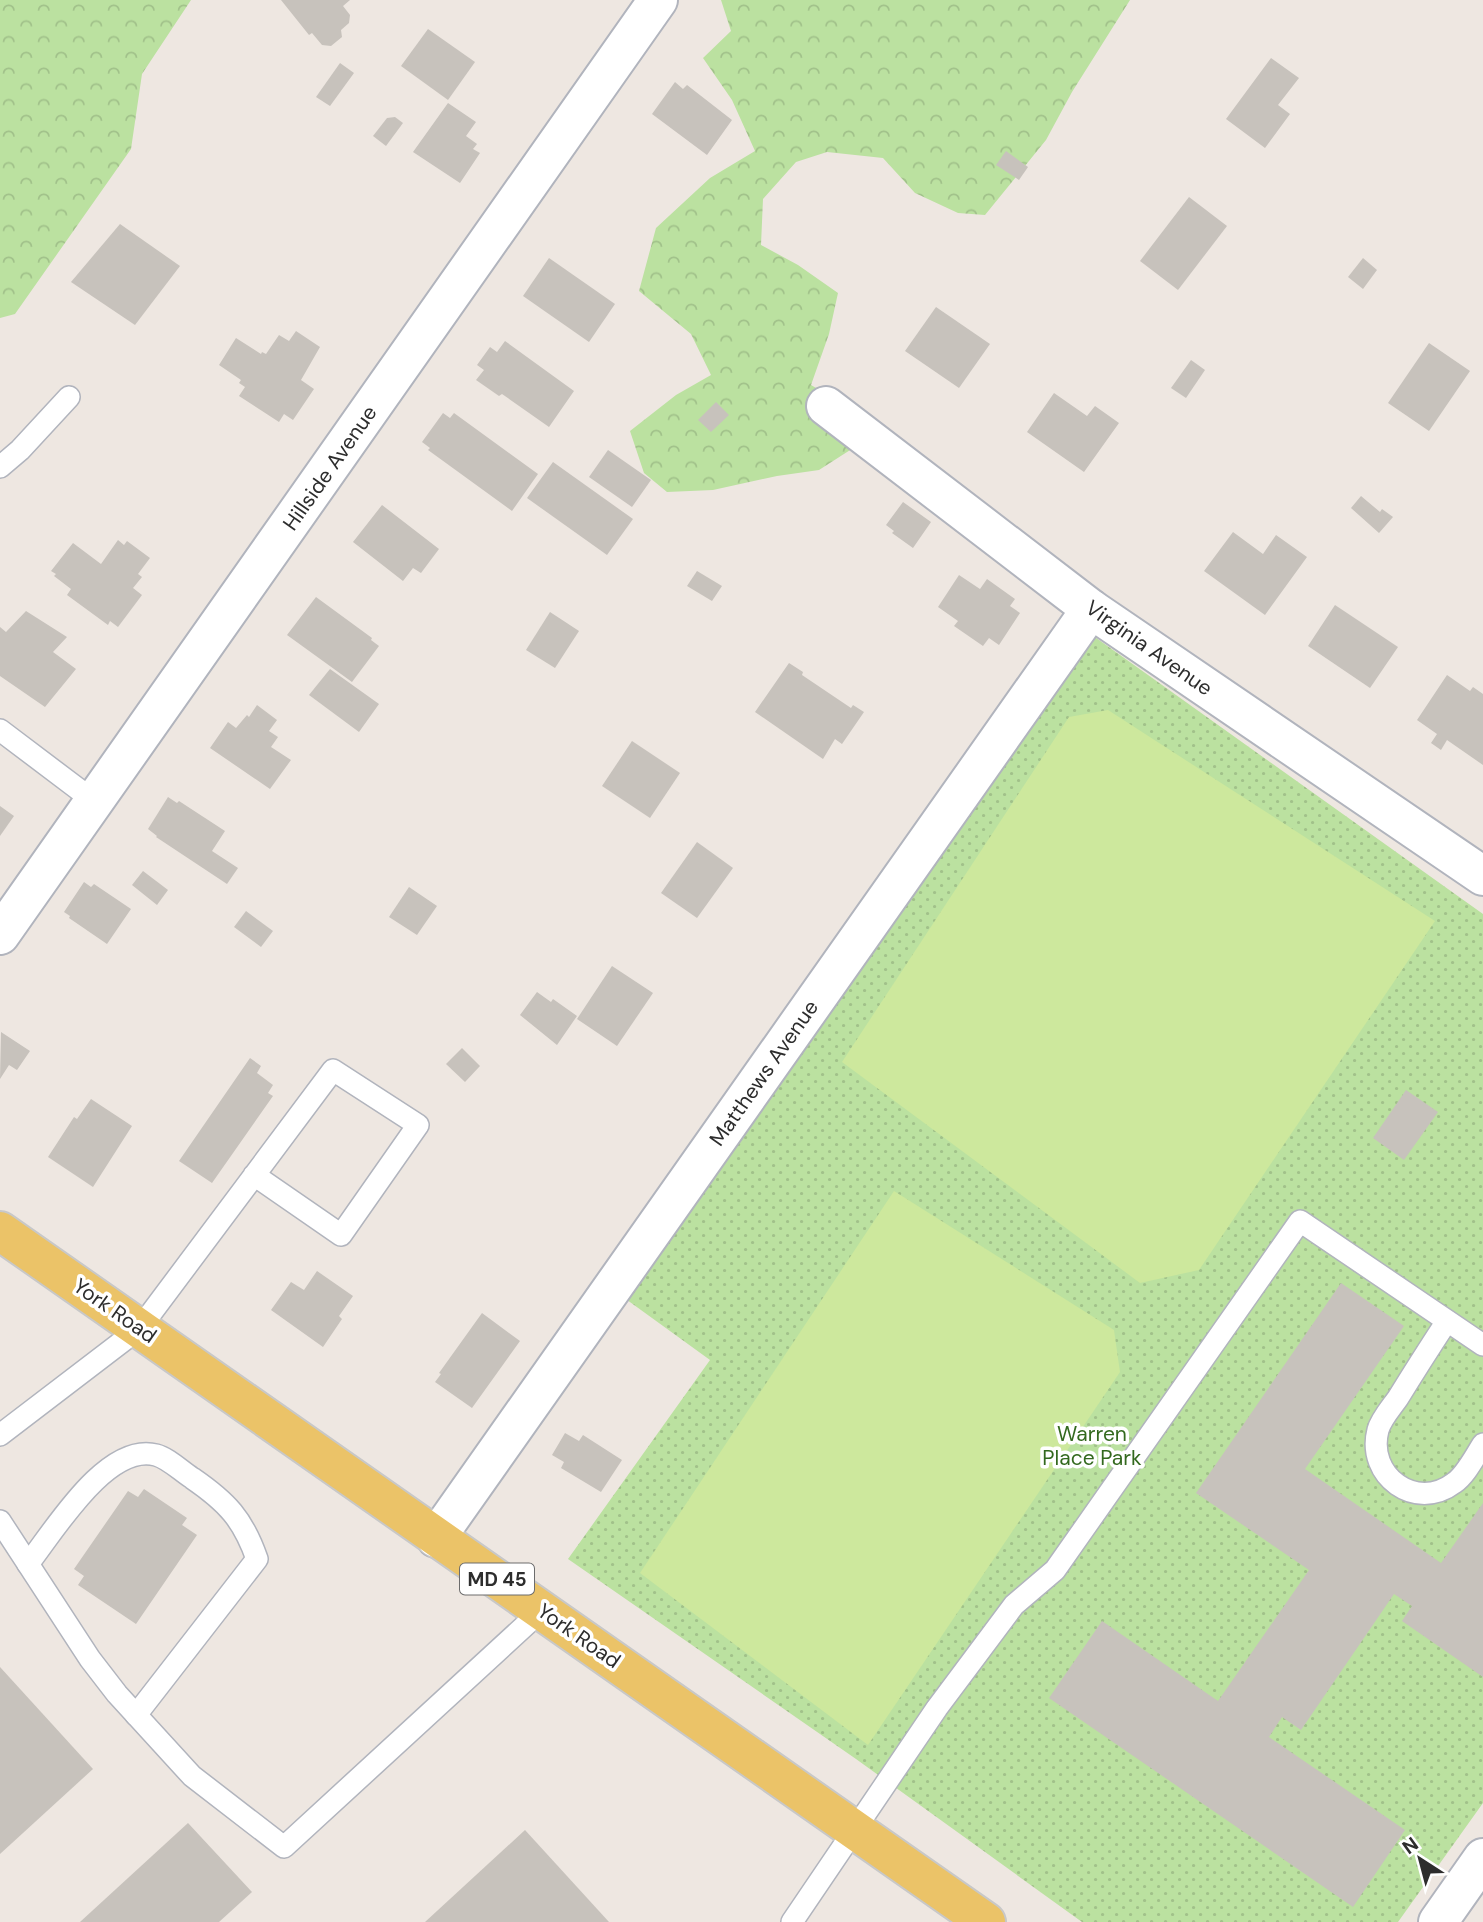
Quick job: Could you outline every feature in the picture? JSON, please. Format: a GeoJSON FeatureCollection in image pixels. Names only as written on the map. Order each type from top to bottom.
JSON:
{"type":"FeatureCollection","features":[{"type":"Feature","properties":{"kind":"main road","name":"York Road"},"geometry":{"type":"LineString","coordinates":[[0,1231],[986,1922]]}},
{"type":"Feature","properties":{"kind":"street","name":"Hillside Avenue"},"geometry":{"type":"LineString","coordinates":[[0,935],[658,0]]}},
{"type":"Feature","properties":{"kind":"street","name":"Virginia Avenue"},"geometry":{"type":"LineString","coordinates":[[826,406],[1091,609],[1483,876]]}},
{"type":"Feature","properties":{"kind":"street","name":"Matthews Avenue"},"geometry":{"type":"LineString","coordinates":[[436,1538],[1091,609]]}},
{"type":"Feature","properties":{"kind":"street"},"geometry":{"type":"LineString","coordinates":[[1438,1922],[1483,1857]]}},
{"type":"Feature","properties":{"kind":"lane"},"geometry":{"type":"LineString","coordinates":[[0,467],[20,450],[69,397]]}},
{"type":"Feature","properties":{"kind":"lane"},"geometry":{"type":"LineString","coordinates":[[0,730],[94,801]]}},
{"type":"Feature","properties":{"kind":"lane"},"geometry":{"type":"LineString","coordinates":[[0,1435],[140,1328],[254,1175],[333,1070],[418,1125],[341,1235],[254,1175]]}},
{"type":"Feature","properties":{"kind":"lane"},"geometry":{"type":"LineString","coordinates":[[792,1922],[937,1708],[1014,1605],[1055,1570],[1300,1221],[1483,1345]]}},
{"type":"Feature","properties":{"kind":"lane"},"geometry":{"type":"LineString","coordinates":[[1447,1321],[1379,1428],[1375,1449],[1381,1470],[1395,1484],[1414,1493],[1434,1493],[1455,1483],[1483,1444]]}},
{"type":"Feature","properties":{"kind":"lane"},"geometry":{"type":"LineString","coordinates":[[28,1564],[95,1478],[114,1463],[135,1454],[156,1455],[210,1491],[231,1510],[248,1534],[257,1559],[136,1715]]}},
{"type":"Feature","properties":{"kind":"lane"},"geometry":{"type":"LineString","coordinates":[[0,1521],[90,1659],[136,1715],[192,1776],[284,1847],[542,1610]]}},
{"type":"Feature","properties":{"kind":"green space"},"geometry":{"type":"Polygon","coordinates":[[[0,0],[191,0],[142,74],[131,149],[15,314],[0,318],[0,0]]]}},
{"type":"Feature","properties":{"kind":"green space"},"geometry":{"type":"Polygon","coordinates":[[[721,0],[1130,0],[1072,92],[1046,140],[985,215],[958,213],[915,193],[883,158],[827,152],[796,162],[763,199],[761,245],[798,265],[838,293],[829,334],[811,385],[850,408],[858,445],[819,470],[713,490],[667,492],[644,473],[630,431],[676,395],[711,375],[691,334],[639,291],[656,228],[710,178],[755,151],[732,100],[703,58],[731,31],[721,0]]]}},
{"type":"Feature","properties":{"kind":"green space","name":"Warren Place Park"},"geometry":{"type":"Polygon","coordinates":[[[1092,635],[1483,914],[1483,1803],[1398,1922],[1082,1922],[856,1759],[568,1559],[710,1360],[623,1297],[1092,635]]]}},
{"type":"Feature","properties":{"kind":"green space"},"geometry":{"type":"Polygon","coordinates":[[[1108,710],[1435,921],[1199,1270],[1140,1283],[842,1062],[1069,717],[1108,710]]]}},
{"type":"Feature","properties":{"kind":"green space"},"geometry":{"type":"Polygon","coordinates":[[[894,1191],[1114,1330],[1120,1372],[868,1745],[640,1573],[894,1191]]]}},
{"type":"Feature","properties":{"kind":"building"},"geometry":{"type":"Polygon","coordinates":[[[281,0],[350,0],[343,6],[350,15],[349,23],[341,30],[342,37],[331,46],[322,45],[312,33],[309,35],[281,0]]]}},
{"type":"Feature","properties":{"kind":"building"},"geometry":{"type":"Polygon","coordinates":[[[428,29],[475,62],[448,100],[401,66],[428,29]]]}},
{"type":"Feature","properties":{"kind":"building"},"geometry":{"type":"Polygon","coordinates":[[[1271,58],[1299,78],[1278,105],[1290,114],[1265,148],[1226,119],[1271,58]]]}},
{"type":"Feature","properties":{"kind":"building"},"geometry":{"type":"Polygon","coordinates":[[[340,63],[354,73],[330,106],[316,97],[340,63]]]}},
{"type":"Feature","properties":{"kind":"building"},"geometry":{"type":"Polygon","coordinates":[[[675,82],[683,89],[687,85],[732,120],[707,155],[652,114],[675,82]]]}},
{"type":"Feature","properties":{"kind":"building"},"geometry":{"type":"Polygon","coordinates":[[[448,103],[476,122],[466,136],[477,144],[473,149],[480,153],[460,183],[413,152],[448,103]]]}},
{"type":"Feature","properties":{"kind":"building"},"geometry":{"type":"Polygon","coordinates":[[[395,117],[403,123],[386,146],[373,136],[387,118],[395,117]]]}},
{"type":"Feature","properties":{"kind":"building"},"geometry":{"type":"Polygon","coordinates":[[[1006,151],[1028,167],[1019,180],[996,165],[1006,151]]]}},
{"type":"Feature","properties":{"kind":"building"},"geometry":{"type":"Polygon","coordinates":[[[1189,197],[1227,226],[1178,290],[1140,261],[1189,197]]]}},
{"type":"Feature","properties":{"kind":"building"},"geometry":{"type":"Polygon","coordinates":[[[120,224],[180,266],[135,325],[71,282],[120,224]]]}},
{"type":"Feature","properties":{"kind":"building"},"geometry":{"type":"Polygon","coordinates":[[[549,258],[615,304],[589,342],[523,296],[549,258]]]}},
{"type":"Feature","properties":{"kind":"building"},"geometry":{"type":"Polygon","coordinates":[[[1363,258],[1377,270],[1363,289],[1348,277],[1363,258]]]}},
{"type":"Feature","properties":{"kind":"building"},"geometry":{"type":"Polygon","coordinates":[[[936,307],[990,344],[959,388],[905,351],[936,307]]]}},
{"type":"Feature","properties":{"kind":"building"},"geometry":{"type":"Polygon","coordinates":[[[296,331],[320,347],[301,380],[314,389],[293,420],[284,414],[279,422],[239,396],[245,387],[239,383],[241,380],[219,365],[236,338],[261,354],[266,354],[279,335],[289,341],[296,331]]]}},
{"type":"Feature","properties":{"kind":"building"},"geometry":{"type":"Polygon","coordinates":[[[505,341],[574,391],[549,427],[502,394],[499,396],[476,380],[484,370],[477,365],[490,347],[497,352],[505,341]]]}},
{"type":"Feature","properties":{"kind":"building"},"geometry":{"type":"Polygon","coordinates":[[[1429,343],[1470,371],[1429,431],[1388,403],[1429,343]]]}},
{"type":"Feature","properties":{"kind":"building"},"geometry":{"type":"Polygon","coordinates":[[[1191,360],[1205,370],[1186,398],[1171,388],[1191,360]]]}},
{"type":"Feature","properties":{"kind":"building"},"geometry":{"type":"Polygon","coordinates":[[[1054,393],[1087,416],[1095,406],[1119,423],[1084,472],[1027,432],[1054,393]]]}},
{"type":"Feature","properties":{"kind":"building"},"geometry":{"type":"Polygon","coordinates":[[[716,402],[729,415],[711,432],[698,420],[716,402]]]}},
{"type":"Feature","properties":{"kind":"building"},"geometry":{"type":"Polygon","coordinates":[[[443,413],[450,418],[454,413],[538,474],[512,511],[428,450],[430,448],[422,442],[443,413]]]}},
{"type":"Feature","properties":{"kind":"building"},"geometry":{"type":"Polygon","coordinates":[[[608,450],[651,480],[632,507],[589,477],[608,450]]]}},
{"type":"Feature","properties":{"kind":"building"},"geometry":{"type":"Polygon","coordinates":[[[553,462],[633,519],[607,555],[527,498],[553,462]]]}},
{"type":"Feature","properties":{"kind":"building"},"geometry":{"type":"Polygon","coordinates":[[[1361,496],[1380,512],[1382,509],[1393,517],[1379,533],[1351,508],[1361,496]]]}},
{"type":"Feature","properties":{"kind":"building"},"geometry":{"type":"Polygon","coordinates":[[[903,502],[931,522],[913,548],[892,533],[894,531],[886,525],[903,502]]]}},
{"type":"Feature","properties":{"kind":"building"},"geometry":{"type":"Polygon","coordinates":[[[382,505],[439,549],[421,573],[413,568],[403,581],[353,542],[382,505]]]}},
{"type":"Feature","properties":{"kind":"building"},"geometry":{"type":"Polygon","coordinates":[[[1233,532],[1263,554],[1276,535],[1307,557],[1265,615],[1204,571],[1233,532]]]}},
{"type":"Feature","properties":{"kind":"building"},"geometry":{"type":"Polygon","coordinates":[[[118,540],[124,545],[127,541],[150,558],[138,574],[142,577],[133,588],[142,595],[118,627],[110,621],[108,625],[67,595],[71,589],[51,571],[73,543],[101,564],[118,540]]]}},
{"type":"Feature","properties":{"kind":"building"},"geometry":{"type":"Polygon","coordinates":[[[697,571],[722,586],[712,601],[687,586],[697,571]]]}},
{"type":"Feature","properties":{"kind":"building"},"geometry":{"type":"Polygon","coordinates":[[[959,575],[980,589],[987,579],[1015,599],[1010,606],[1020,613],[999,645],[989,638],[983,646],[954,626],[958,621],[938,607],[959,575]]]}},
{"type":"Feature","properties":{"kind":"building"},"geometry":{"type":"Polygon","coordinates":[[[316,597],[379,646],[352,682],[287,635],[316,597]]]}},
{"type":"Feature","properties":{"kind":"building"},"geometry":{"type":"Polygon","coordinates":[[[1335,605],[1398,647],[1370,688],[1308,646],[1335,605]]]}},
{"type":"Feature","properties":{"kind":"building"},"geometry":{"type":"Polygon","coordinates":[[[26,611],[67,637],[53,652],[76,669],[45,707],[0,676],[0,627],[6,632],[26,611]]]}},
{"type":"Feature","properties":{"kind":"building"},"geometry":{"type":"Polygon","coordinates":[[[550,612],[579,631],[555,668],[526,650],[550,612]]]}},
{"type":"Feature","properties":{"kind":"building"},"geometry":{"type":"Polygon","coordinates":[[[789,663],[851,708],[853,705],[864,712],[842,744],[835,739],[823,759],[755,712],[789,663]]]}},
{"type":"Feature","properties":{"kind":"building"},"geometry":{"type":"Polygon","coordinates":[[[330,669],[379,704],[359,732],[309,695],[330,669]]]}},
{"type":"Feature","properties":{"kind":"building"},"geometry":{"type":"Polygon","coordinates":[[[1447,675],[1470,691],[1473,687],[1483,694],[1483,765],[1447,740],[1441,750],[1431,743],[1437,734],[1417,720],[1447,675]]]}},
{"type":"Feature","properties":{"kind":"building"},"geometry":{"type":"Polygon","coordinates":[[[257,705],[277,720],[269,731],[278,737],[271,747],[291,760],[270,789],[210,748],[228,722],[236,728],[247,715],[249,717],[257,705]]]}},
{"type":"Feature","properties":{"kind":"building"},"geometry":{"type":"Polygon","coordinates":[[[632,741],[680,773],[650,818],[602,786],[632,741]]]}},
{"type":"Feature","properties":{"kind":"building"},"geometry":{"type":"Polygon","coordinates":[[[168,797],[177,803],[179,801],[225,831],[212,851],[238,868],[227,884],[148,829],[168,797]]]}},
{"type":"Feature","properties":{"kind":"building"},"geometry":{"type":"Polygon","coordinates":[[[0,806],[14,816],[0,836],[0,806]]]}},
{"type":"Feature","properties":{"kind":"building"},"geometry":{"type":"Polygon","coordinates":[[[697,842],[733,868],[697,918],[661,893],[697,842]]]}},
{"type":"Feature","properties":{"kind":"building"},"geometry":{"type":"Polygon","coordinates":[[[143,871],[168,890],[157,905],[132,885],[143,871]]]}},
{"type":"Feature","properties":{"kind":"building"},"geometry":{"type":"Polygon","coordinates":[[[84,882],[91,887],[94,884],[131,909],[107,944],[64,912],[84,882]]]}},
{"type":"Feature","properties":{"kind":"building"},"geometry":{"type":"Polygon","coordinates":[[[409,887],[437,906],[417,935],[389,917],[409,887]]]}},
{"type":"Feature","properties":{"kind":"building"},"geometry":{"type":"Polygon","coordinates":[[[246,911],[273,931],[261,947],[234,927],[246,911]]]}},
{"type":"Feature","properties":{"kind":"building"},"geometry":{"type":"Polygon","coordinates":[[[612,966],[653,993],[617,1046],[577,1019],[612,966]]]}},
{"type":"Feature","properties":{"kind":"building"},"geometry":{"type":"Polygon","coordinates":[[[537,992],[551,1002],[553,999],[577,1016],[557,1045],[520,1015],[537,992]]]}},
{"type":"Feature","properties":{"kind":"building"},"geometry":{"type":"Polygon","coordinates":[[[1,1032],[30,1051],[17,1070],[9,1065],[0,1079],[1,1032]]]}},
{"type":"Feature","properties":{"kind":"building"},"geometry":{"type":"Polygon","coordinates":[[[462,1048],[480,1066],[465,1082],[446,1064],[462,1048]]]}},
{"type":"Feature","properties":{"kind":"building"},"geometry":{"type":"Polygon","coordinates":[[[250,1058],[261,1066],[257,1073],[273,1085],[268,1093],[273,1096],[212,1183],[179,1161],[250,1058]]]}},
{"type":"Feature","properties":{"kind":"building"},"geometry":{"type":"Polygon","coordinates":[[[1406,1090],[1438,1112],[1404,1160],[1373,1138],[1406,1090]]]}},
{"type":"Feature","properties":{"kind":"building"},"geometry":{"type":"Polygon","coordinates":[[[91,1099],[132,1126],[93,1187],[48,1157],[74,1117],[77,1119],[91,1099]]]}},
{"type":"Feature","properties":{"kind":"building"},"geometry":{"type":"Polygon","coordinates":[[[317,1271],[353,1296],[339,1316],[342,1319],[323,1347],[271,1310],[291,1282],[304,1290],[317,1271]]]}},
{"type":"Feature","properties":{"kind":"building"},"geometry":{"type":"Polygon","coordinates":[[[1341,1283],[1404,1326],[1305,1469],[1441,1563],[1483,1503],[1483,1677],[1402,1621],[1412,1606],[1394,1594],[1301,1730],[1282,1717],[1269,1737],[1405,1830],[1353,1907],[1049,1698],[1102,1621],[1218,1701],[1309,1570],[1196,1493],[1341,1283]]]}},
{"type":"Feature","properties":{"kind":"building"},"geometry":{"type":"Polygon","coordinates":[[[482,1313],[520,1341],[472,1408],[435,1382],[482,1313]]]}},
{"type":"Feature","properties":{"kind":"building"},"geometry":{"type":"Polygon","coordinates":[[[565,1433],[579,1441],[583,1435],[622,1460],[601,1492],[561,1468],[564,1462],[552,1455],[565,1433]]]}},
{"type":"Feature","properties":{"kind":"building"},"geometry":{"type":"Polygon","coordinates":[[[144,1489],[187,1518],[182,1525],[197,1535],[136,1624],[78,1585],[84,1576],[74,1569],[128,1491],[138,1497],[144,1489]]]}},
{"type":"Feature","properties":{"kind":"building"},"geometry":{"type":"Polygon","coordinates":[[[0,1667],[93,1769],[0,1854],[0,1667]]]}},
{"type":"Feature","properties":{"kind":"building"},"geometry":{"type":"Polygon","coordinates":[[[188,1823],[252,1892],[219,1922],[80,1922],[188,1823]]]}},
{"type":"Feature","properties":{"kind":"building"},"geometry":{"type":"Polygon","coordinates":[[[525,1830],[609,1922],[425,1922],[525,1830]]]}}]}
